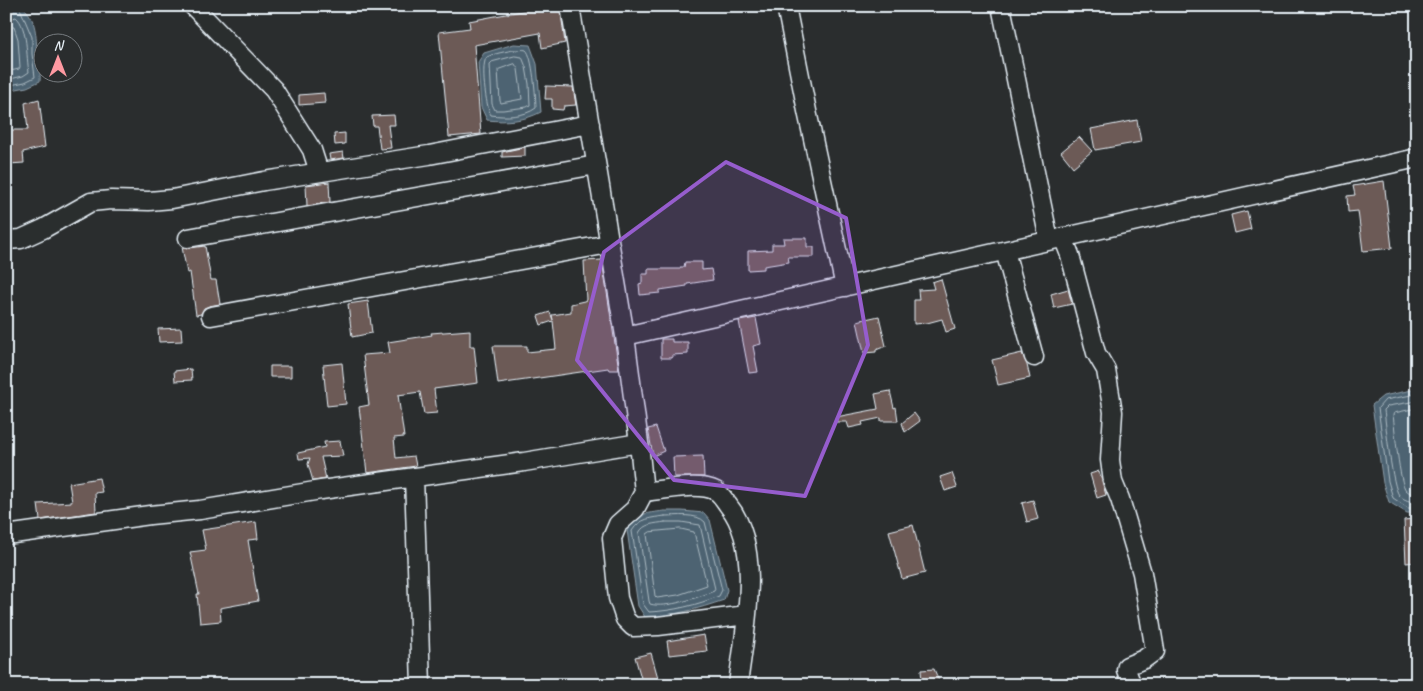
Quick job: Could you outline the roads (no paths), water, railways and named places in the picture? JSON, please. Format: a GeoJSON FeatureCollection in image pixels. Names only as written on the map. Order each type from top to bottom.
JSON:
{"type":"FeatureCollection","features":[{"type":"Feature","properties":{"kind":"street"},"geometry":{"type":"LineString","coordinates":[[193,6],[274,90],[312,150],[319,172]]}},
{"type":"Feature","properties":{"kind":"street"},"geometry":{"type":"LineString","coordinates":[[570,6],[625,336],[644,492],[635,509],[618,524],[612,538],[618,598],[625,619],[633,628],[746,615]]}},
{"type":"Feature","properties":{"kind":"street"},"geometry":{"type":"LineString","coordinates":[[786,6],[845,287]]}},
{"type":"Feature","properties":{"kind":"street"},"geometry":{"type":"LineString","coordinates":[[1001,6],[1056,239],[1070,255],[1096,353],[1106,370],[1113,412],[1110,460],[1113,482],[1120,499],[1142,573],[1155,650],[1144,659],[1127,666],[1126,670],[1132,685]]}},
{"type":"Feature","properties":{"kind":"street"},"geometry":{"type":"LineString","coordinates":[[6,240],[21,239],[91,202],[172,199],[319,172],[429,155],[590,124]]}},
{"type":"Feature","properties":{"kind":"street"},"geometry":{"type":"LineString","coordinates":[[625,336],[1417,158]]}},
{"type":"Feature","properties":{"kind":"street"},"geometry":{"type":"LineString","coordinates":[[188,238],[596,165]]}},
{"type":"Feature","properties":{"kind":"street"},"geometry":{"type":"LineString","coordinates":[[211,316],[609,244]]}},
{"type":"Feature","properties":{"kind":"street"},"geometry":{"type":"LineString","coordinates":[[1004,251],[1034,357]]}},
{"type":"Feature","properties":{"kind":"street"},"geometry":{"type":"LineString","coordinates":[[6,535],[200,510],[321,490],[524,462],[639,443]]}},
{"type":"Feature","properties":{"kind":"street"},"geometry":{"type":"LineString","coordinates":[[414,477],[421,685]]}},
{"type":"Feature","properties":{"kind":"street"},"geometry":{"type":"LineString","coordinates":[[644,492],[703,487],[717,492],[733,511],[745,543],[750,593],[738,685]]}},
{"type":"Feature","properties":{"kind":"water"},"geometry":{"type":"Polygon","coordinates":[[[13,6],[22,6],[31,16],[36,32],[32,32],[32,82],[38,82],[27,87],[6,91],[6,9],[13,6]]]}},
{"type":"Feature","properties":{"kind":"water"},"geometry":{"type":"Polygon","coordinates":[[[514,44],[530,45],[537,64],[541,112],[515,120],[487,120],[481,107],[478,62],[484,53],[514,44]]]}},
{"type":"Feature","properties":{"kind":"water"},"geometry":{"type":"Polygon","coordinates":[[[1417,389],[1417,513],[1407,513],[1389,502],[1383,483],[1372,405],[1383,396],[1417,389]]]}},
{"type":"Feature","properties":{"kind":"water"},"geometry":{"type":"Polygon","coordinates":[[[664,511],[704,513],[710,520],[727,590],[724,600],[675,614],[645,617],[638,606],[627,530],[638,517],[664,511]]]}}]}
